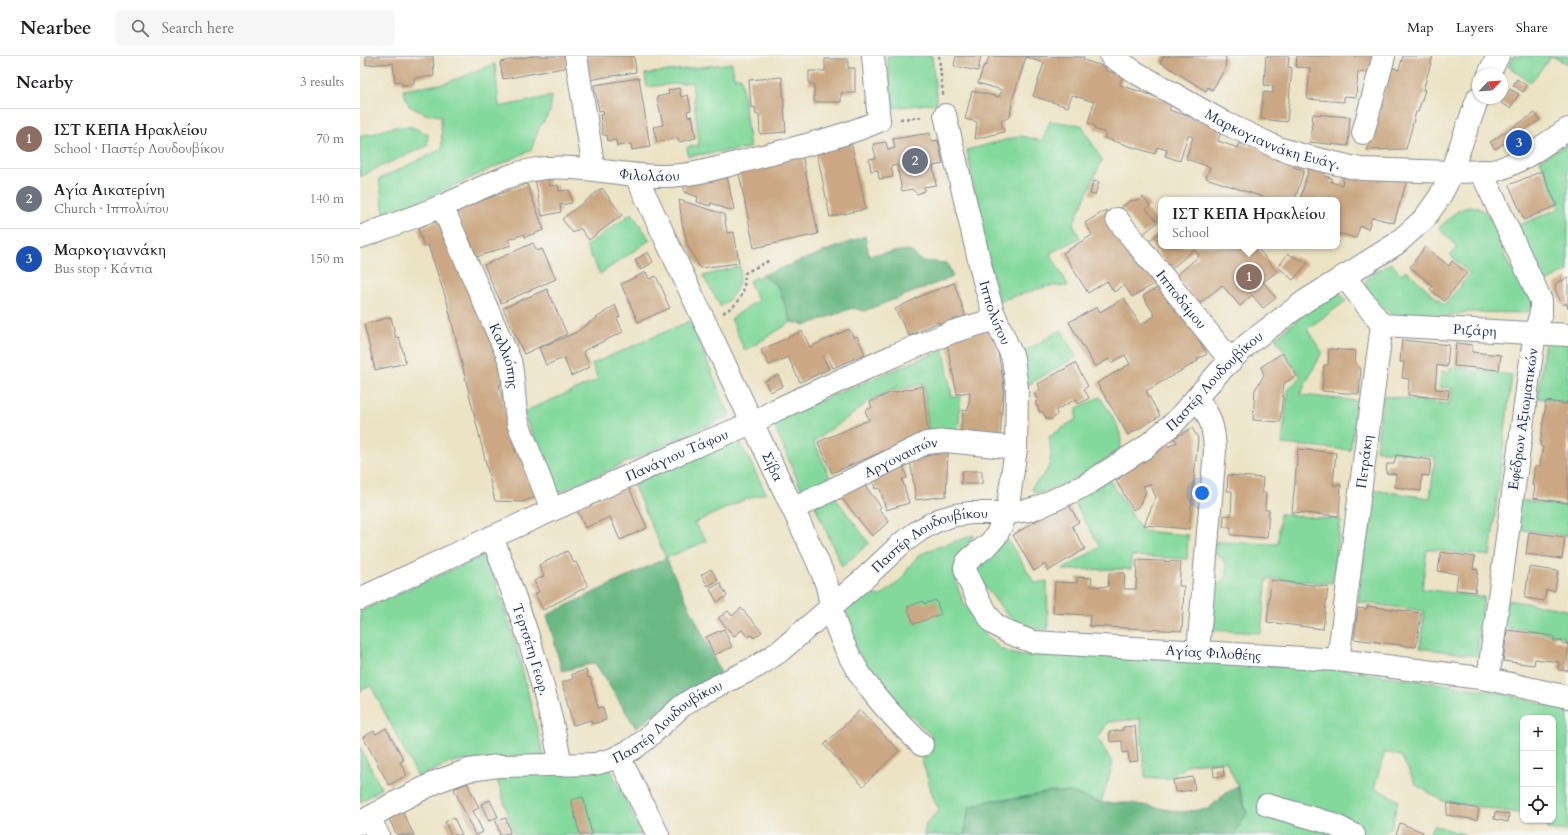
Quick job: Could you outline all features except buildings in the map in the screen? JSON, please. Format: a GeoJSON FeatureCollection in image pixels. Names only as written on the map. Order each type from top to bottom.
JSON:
{"type":"FeatureCollection","features":[{"type":"Feature","properties":{"kind":"street"},"geometry":{"type":"LineString","coordinates":[[576,56],[594,170]]}},
{"type":"Feature","properties":{"kind":"street","name":"Φιλολάου"},"geometry":{"type":"LineString","coordinates":[[360,237],[442,206],[505,178],[528,171],[556,167],[594,170],[636,176],[691,174],[850,133],[879,122],[874,56]]}},
{"type":"Feature","properties":{"kind":"street"},"geometry":{"type":"LineString","coordinates":[[1363,133],[1384,56]]}},
{"type":"Feature","properties":{"kind":"street"},"geometry":{"type":"LineString","coordinates":[[1492,68],[1498,56]]}},
{"type":"Feature","properties":{"kind":"street","name":"Μαρκογιαννάκη Ευάγ."},"geometry":{"type":"LineString","coordinates":[[1120,59],[1224,123],[1255,138],[1315,160],[1351,168],[1451,172],[1492,171],[1507,167],[1568,129]]}},
{"type":"Feature","properties":{"kind":"street","name":"Παστέρ Λουδουβίκου"},"geometry":{"type":"LineString","coordinates":[[369,825],[397,801],[438,781],[469,770],[498,766],[602,763],[618,757],[646,740],[682,706],[698,695],[756,667],[779,652],[867,576],[902,542],[924,527],[938,520],[966,514],[981,512],[1007,513],[1029,510],[1084,486],[1105,474],[1144,448],[1161,434],[1249,343],[1284,316],[1344,276],[1396,244],[1415,227],[1432,209],[1439,198],[1451,172],[1476,104]]}},
{"type":"Feature","properties":{"kind":"street","name":"Ιππολύτου"},"geometry":{"type":"LineString","coordinates":[[945,115],[976,250],[990,302],[1010,350],[1016,376],[1018,401],[1016,448],[1007,513]]}},
{"type":"Feature","properties":{"kind":"street","name":"Εφέδρων Αξιωματικών"},"geometry":{"type":"LineString","coordinates":[[1481,171],[1541,301],[1541,313],[1535,333],[1488,679]]}},
{"type":"Feature","properties":{"kind":"street","name":"Σίβα"},"geometry":{"type":"LineString","coordinates":[[636,176],[817,560],[826,585],[834,620],[842,641],[872,693],[885,709],[922,745]]}},
{"type":"Feature","properties":{"kind":"street","name":"Καλλιόπης"},"geometry":{"type":"LineString","coordinates":[[442,206],[510,361],[514,376],[515,411],[518,423],[552,510]]}},
{"type":"Feature","properties":{"kind":"street","name":"Ιπποδάμου"},"geometry":{"type":"LineString","coordinates":[[1117,220],[1231,361]]}},
{"type":"Feature","properties":{"kind":"street"},"geometry":{"type":"LineString","coordinates":[[1344,276],[1382,326]]}},
{"type":"Feature","properties":{"kind":"street","name":"Πανάγιου Τάφου"},"geometry":{"type":"LineString","coordinates":[[360,599],[492,536],[691,448],[752,423],[776,410],[893,356],[952,332],[996,319]]}},
{"type":"Feature","properties":{"kind":"street","name":"Ριζάρη"},"geometry":{"type":"LineString","coordinates":[[1382,326],[1568,334]]}},
{"type":"Feature","properties":{"kind":"street","name":"Πετράκη"},"geometry":{"type":"LineString","coordinates":[[1338,660],[1382,326]]}},
{"type":"Feature","properties":{"kind":"street"},"geometry":{"type":"LineString","coordinates":[[1197,398],[1208,414],[1213,425],[1215,450],[1198,651]]}},
{"type":"Feature","properties":{"kind":"street","name":"Αργοναυτών"},"geometry":{"type":"LineString","coordinates":[[793,509],[926,443],[946,441],[1016,448]]}},
{"type":"Feature","properties":{"kind":"street","name":"Αγίας Φιλοθέης"},"geometry":{"type":"LineString","coordinates":[[1007,513],[996,536],[989,544],[970,558],[965,568],[968,578],[983,607],[998,627],[1009,633],[1034,642],[1338,660],[1488,679],[1568,697]]}},
{"type":"Feature","properties":{"kind":"street","name":"Τερτσέτη Γεωρ."},"geometry":{"type":"LineString","coordinates":[[492,536],[542,679],[550,708],[561,765]]}},
{"type":"Feature","properties":{"kind":"street"},"geometry":{"type":"LineString","coordinates":[[618,757],[658,835]]}},
{"type":"Feature","properties":{"kind":"street"},"geometry":{"type":"LineString","coordinates":[[1268,805],[1330,823],[1354,835]]}},
{"type":"Feature","properties":{"kind":"path"},"geometry":{"type":"LineString","coordinates":[[706,324],[740,301],[745,284],[745,273],[770,260]]}},
{"type":"Feature","properties":{"kind":"green space"},"geometry":{"type":"Polygon","coordinates":[[[887,56],[932,56],[937,103],[893,108],[887,56]]]}},
{"type":"Feature","properties":{"kind":"green space"},"geometry":{"type":"Polygon","coordinates":[[[1513,56],[1552,56],[1530,83],[1508,66],[1513,56]]]}},
{"type":"Feature","properties":{"kind":"green space"},"geometry":{"type":"Polygon","coordinates":[[[1552,56],[1568,56],[1568,64],[1552,56]]]}},
{"type":"Feature","properties":{"kind":"green space"},"geometry":{"type":"Polygon","coordinates":[[[732,63],[734,77],[741,77],[750,148],[688,156],[687,147],[699,145],[692,82],[647,87],[645,74],[732,63]]]}},
{"type":"Feature","properties":{"kind":"green space"},"geometry":{"type":"Polygon","coordinates":[[[495,64],[499,107],[552,96],[550,112],[539,128],[531,150],[434,195],[384,213],[379,179],[442,149],[441,116],[425,114],[409,106],[403,90],[446,83],[495,64]]]}},
{"type":"Feature","properties":{"kind":"green space"},"geometry":{"type":"Polygon","coordinates":[[[1050,121],[1081,125],[1102,160],[1073,224],[1080,238],[1050,253],[1068,286],[1048,286],[999,301],[982,233],[967,150],[1021,136],[1042,141],[1050,121]]]}},
{"type":"Feature","properties":{"kind":"green space"},"geometry":{"type":"Polygon","coordinates":[[[393,127],[412,127],[428,134],[427,146],[360,177],[360,135],[371,134],[393,127]]]}},
{"type":"Feature","properties":{"kind":"green space"},"geometry":{"type":"Polygon","coordinates":[[[1568,144],[1568,271],[1543,283],[1517,226],[1560,208],[1540,160],[1568,144]]]}},
{"type":"Feature","properties":{"kind":"green space"},"geometry":{"type":"Polygon","coordinates":[[[1469,206],[1478,208],[1491,219],[1507,261],[1519,281],[1534,298],[1532,310],[1524,313],[1467,312],[1435,319],[1400,318],[1384,309],[1367,290],[1365,282],[1372,274],[1391,263],[1401,274],[1406,270],[1444,305],[1470,274],[1450,255],[1457,247],[1439,228],[1456,212],[1469,206]]]}},
{"type":"Feature","properties":{"kind":"green space"},"geometry":{"type":"Polygon","coordinates":[[[632,213],[650,240],[600,274],[586,246],[632,213]]]}},
{"type":"Feature","properties":{"kind":"green space"},"geometry":{"type":"Polygon","coordinates":[[[865,236],[869,255],[909,250],[922,261],[947,263],[953,277],[864,311],[852,308],[807,325],[791,322],[779,288],[763,275],[865,236]]]}},
{"type":"Feature","properties":{"kind":"green space"},"geometry":{"type":"Polygon","coordinates":[[[740,266],[736,290],[721,307],[703,276],[740,266]]]}},
{"type":"Feature","properties":{"kind":"green space"},"geometry":{"type":"Polygon","coordinates":[[[763,275],[779,288],[791,322],[745,351],[731,319],[758,300],[749,281],[763,275]]]}},
{"type":"Feature","properties":{"kind":"green space"},"geometry":{"type":"Polygon","coordinates":[[[1336,289],[1346,301],[1307,329],[1322,352],[1300,395],[1359,401],[1350,450],[1282,444],[1288,389],[1301,377],[1275,338],[1336,289]]]}},
{"type":"Feature","properties":{"kind":"green space"},"geometry":{"type":"Polygon","coordinates":[[[690,321],[730,416],[555,494],[523,412],[598,380],[592,364],[690,321]]]}},
{"type":"Feature","properties":{"kind":"green space"},"geometry":{"type":"Polygon","coordinates":[[[1061,330],[1076,357],[1026,386],[1022,353],[1061,330]]]}},
{"type":"Feature","properties":{"kind":"green space"},"geometry":{"type":"Polygon","coordinates":[[[1545,339],[1568,341],[1568,403],[1538,398],[1545,339]]]}},
{"type":"Feature","properties":{"kind":"green space"},"geometry":{"type":"Polygon","coordinates":[[[944,349],[952,397],[961,396],[958,434],[929,435],[924,384],[890,391],[867,402],[856,412],[814,441],[831,480],[804,495],[772,421],[944,349]]]}},
{"type":"Feature","properties":{"kind":"green space"},"geometry":{"type":"Polygon","coordinates":[[[1450,367],[1512,375],[1490,556],[1427,549],[1422,589],[1484,597],[1477,656],[1420,648],[1424,611],[1358,602],[1373,490],[1430,498],[1435,457],[1376,450],[1383,396],[1449,404],[1452,388],[1439,387],[1441,371],[1450,372],[1450,367]]]}},
{"type":"Feature","properties":{"kind":"green space"},"geometry":{"type":"Polygon","coordinates":[[[1100,397],[1119,429],[1121,443],[1120,450],[1077,478],[1052,490],[1041,492],[1033,491],[1032,487],[1046,471],[1050,462],[1051,452],[1049,437],[1076,419],[1077,408],[1100,397]]]}},
{"type":"Feature","properties":{"kind":"green space"},"geometry":{"type":"Polygon","coordinates":[[[737,436],[766,493],[744,500],[694,523],[707,541],[666,558],[633,484],[737,436]]]}},
{"type":"Feature","properties":{"kind":"green space"},"geometry":{"type":"Polygon","coordinates":[[[1110,480],[1142,531],[1188,535],[1187,559],[1131,556],[1131,569],[1062,570],[1100,547],[1072,499],[1110,480]]]}},
{"type":"Feature","properties":{"kind":"green space"},"geometry":{"type":"Polygon","coordinates":[[[834,496],[869,543],[842,567],[815,506],[834,496]]]}},
{"type":"Feature","properties":{"kind":"green space"},"geometry":{"type":"Polygon","coordinates":[[[1519,500],[1568,506],[1568,536],[1515,529],[1519,500]]]}},
{"type":"Feature","properties":{"kind":"green space"},"geometry":{"type":"Polygon","coordinates":[[[1280,514],[1341,520],[1332,583],[1267,579],[1261,633],[1206,630],[1209,595],[1227,575],[1224,562],[1214,553],[1215,542],[1278,544],[1280,514]]]}},
{"type":"Feature","properties":{"kind":"green space"},"geometry":{"type":"Polygon","coordinates":[[[974,535],[964,549],[955,569],[957,585],[963,602],[988,637],[1001,649],[1016,655],[1098,656],[1338,669],[1497,692],[1568,711],[1568,831],[1547,829],[1546,823],[1556,823],[1556,715],[1520,715],[1520,814],[1443,801],[1416,785],[1401,756],[1385,752],[1374,788],[1398,800],[1392,826],[1383,835],[1234,835],[1247,813],[1242,795],[1226,761],[1189,764],[1168,779],[1145,777],[1140,719],[1108,722],[1098,738],[1113,764],[1101,803],[1074,793],[993,800],[969,807],[964,835],[924,835],[926,823],[940,810],[934,801],[921,756],[932,737],[911,716],[894,703],[882,691],[846,632],[839,614],[856,596],[866,591],[874,595],[881,596],[900,581],[919,555],[974,535]]]}},
{"type":"Feature","properties":{"kind":"green space"},"geometry":{"type":"Polygon","coordinates":[[[1006,537],[1035,583],[1047,581],[1048,630],[1035,629],[1022,624],[1007,615],[977,576],[977,562],[1006,537]]]}},
{"type":"Feature","properties":{"kind":"green space"},"geometry":{"type":"Polygon","coordinates":[[[487,554],[516,645],[544,757],[455,761],[418,777],[371,686],[360,691],[360,612],[487,554]]]}},
{"type":"Feature","properties":{"kind":"green space"},"geometry":{"type":"Polygon","coordinates":[[[666,558],[721,673],[687,691],[636,728],[595,663],[562,671],[547,615],[666,558]]]}},
{"type":"Feature","properties":{"kind":"green space"},"geometry":{"type":"Polygon","coordinates":[[[1507,600],[1568,610],[1568,640],[1564,640],[1564,636],[1503,627],[1507,600]]]}},
{"type":"Feature","properties":{"kind":"green space"},"geometry":{"type":"Polygon","coordinates":[[[360,747],[381,788],[360,803],[360,747]]]}},
{"type":"Feature","properties":{"kind":"green space"},"geometry":{"type":"Polygon","coordinates":[[[609,766],[642,835],[514,835],[495,772],[609,766]]]}},
{"type":"Feature","properties":{"kind":"green space"},"geometry":{"type":"Polygon","coordinates":[[[1237,786],[1247,813],[1234,835],[964,835],[969,807],[993,800],[1016,799],[1049,792],[1074,793],[1101,803],[1131,803],[1181,812],[1208,809],[1237,786]]]}},
{"type":"Feature","properties":{"kind":"green space"},"geometry":{"type":"Polygon","coordinates":[[[1433,825],[1466,835],[1429,835],[1433,825]]]}},
{"type":"Feature","properties":{"kind":"place","name":"Μαρκογιαννάκη"},"geometry":{"type":"Point","coordinates":[1519,143]}},
{"type":"Feature","properties":{"kind":"place","name":"Αγία Αικατερίνη"},"geometry":{"type":"Point","coordinates":[915,161]}},
{"type":"Feature","properties":{"kind":"place","name":"ΙΣΤ ΚΕΠΑ Ηρακλείου"},"geometry":{"type":"Point","coordinates":[1249,277]}}]}
